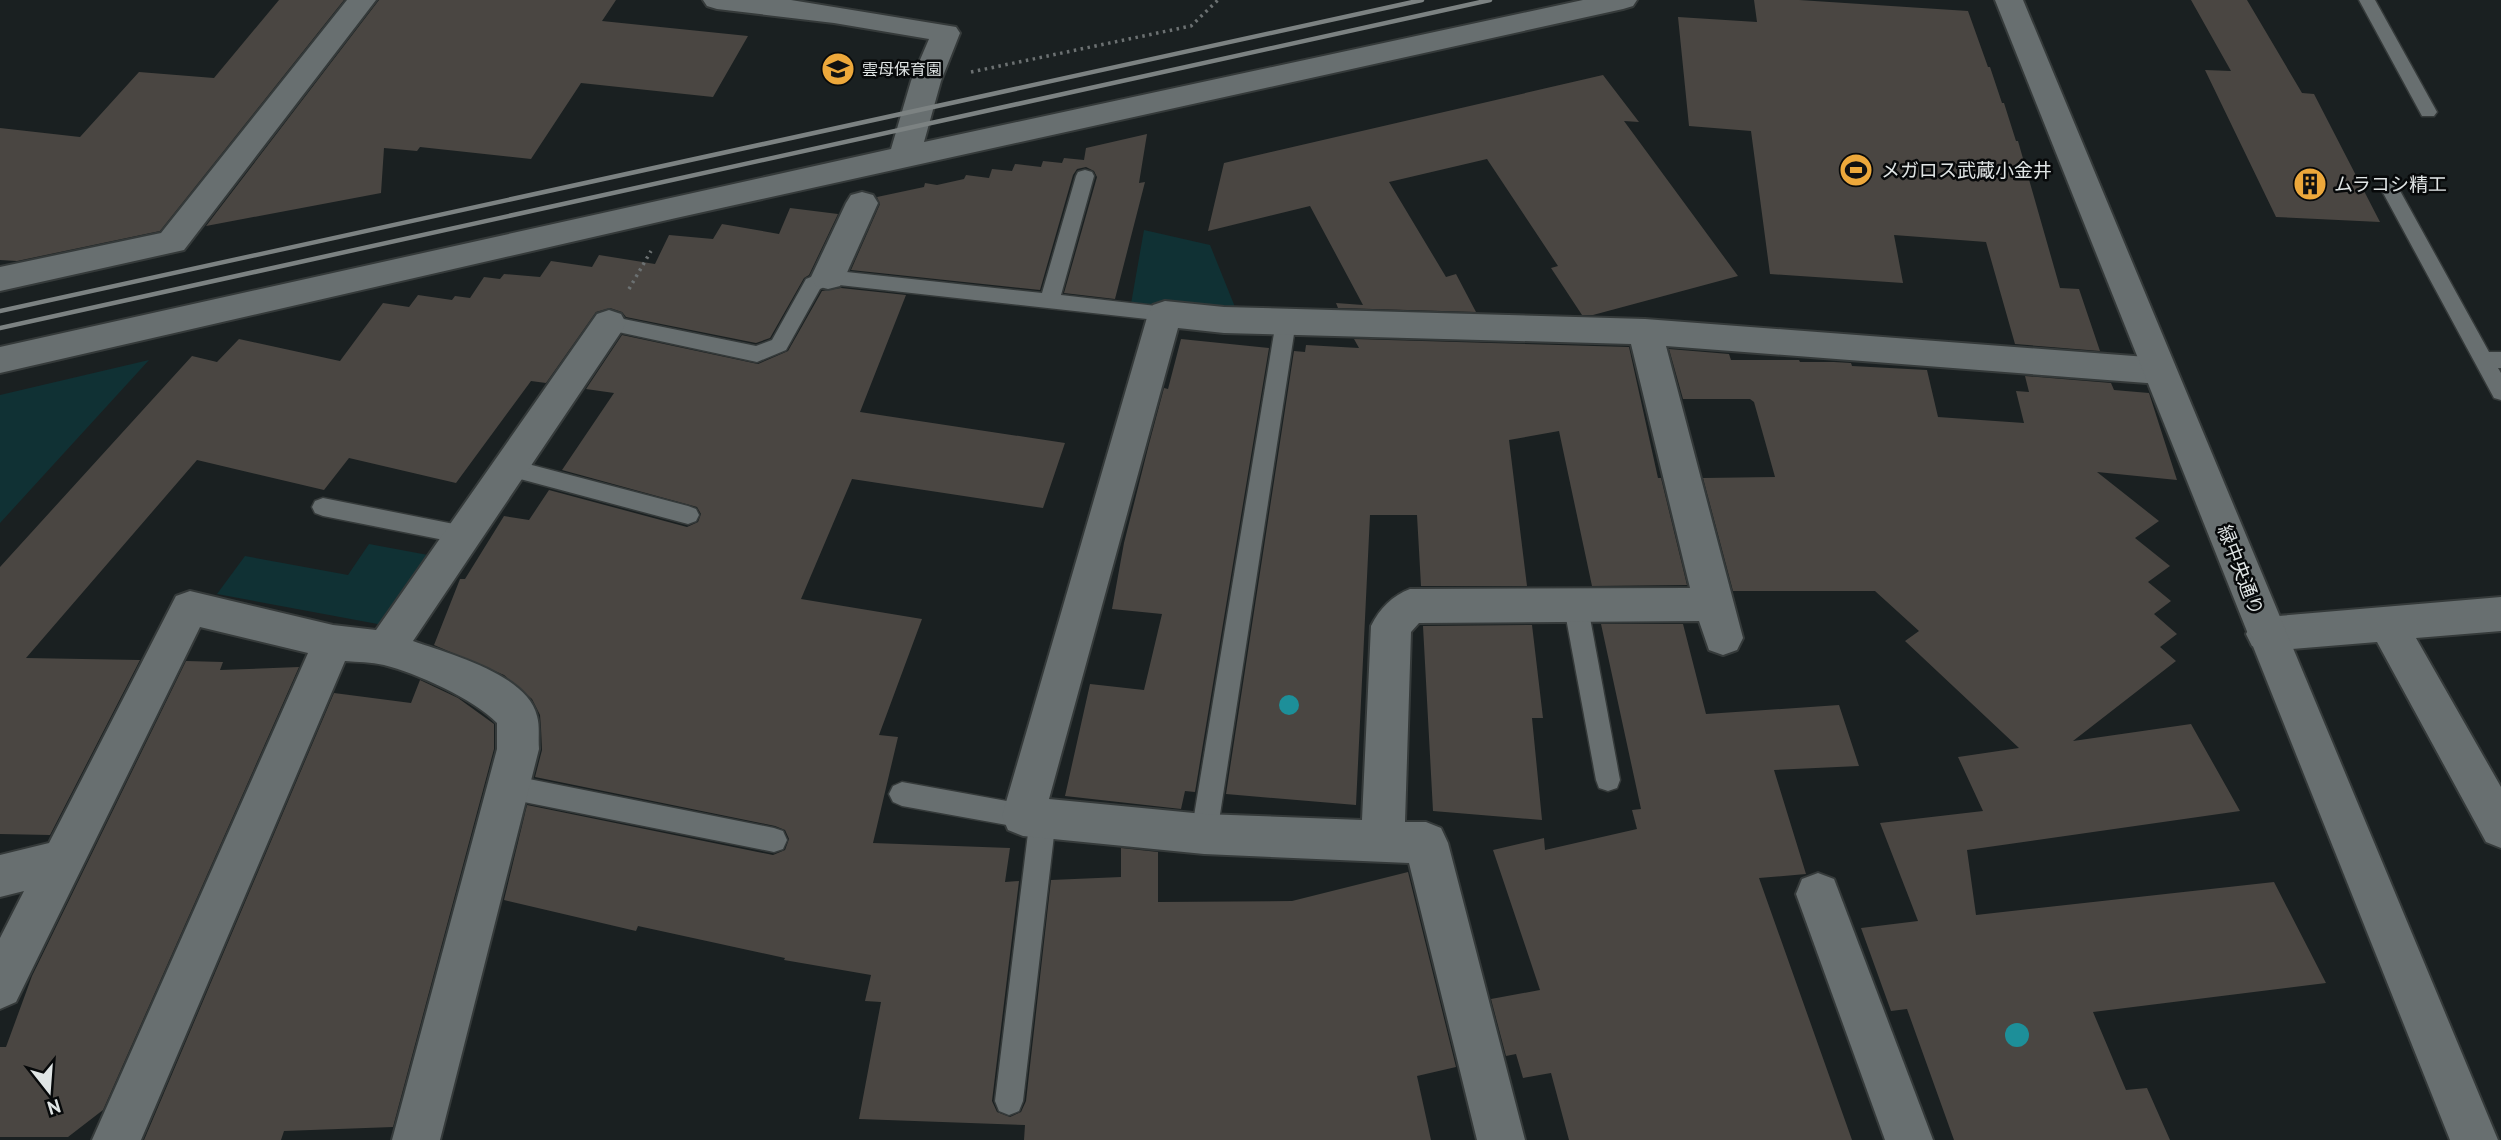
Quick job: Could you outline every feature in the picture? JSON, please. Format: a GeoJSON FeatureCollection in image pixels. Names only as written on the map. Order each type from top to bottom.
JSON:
{"type":"FeatureCollection","features":[{"type":"Feature","properties":{"kind":"street"},"geometry":{"type":"LineString","coordinates":[[0,279],[172,242],[362,0]]}},
{"type":"Feature","properties":{"kind":"street"},"geometry":{"type":"LineString","coordinates":[[717,0],[837,7],[946,33],[926,81],[904,158]]}},
{"type":"Feature","properties":{"kind":"street"},"geometry":{"type":"LineString","coordinates":[[0,360],[676,207],[1623,0]]}},
{"type":"Feature","properties":{"kind":"street","name":"緑中央通り"},"geometry":{"type":"LineString","coordinates":[[2009,0],[2474,1140]]}},
{"type":"Feature","properties":{"kind":"street"},"geometry":{"type":"LineString","coordinates":[[828,277],[862,203]]}},
{"type":"Feature","properties":{"kind":"street"},"geometry":{"type":"LineString","coordinates":[[1501,1140],[1426,843],[1204,834],[1033,817],[1165,314],[1224,320],[1645,332],[2160,371]]}},
{"type":"Feature","properties":{"kind":"street"},"geometry":{"type":"LineString","coordinates":[[386,648],[609,323]]}},
{"type":"Feature","properties":{"kind":"street"},"geometry":{"type":"LineString","coordinates":[[1383,840],[1391,626],[1410,606],[1576,607],[1719,621],[1645,332]]}},
{"type":"Feature","properties":{"kind":"street"},"geometry":{"type":"LineString","coordinates":[[0,986],[190,608],[332,642],[386,648],[478,684],[498,696],[517,716],[518,749],[509,787],[416,1140]]}},
{"type":"Feature","properties":{"kind":"street"},"geometry":{"type":"LineString","coordinates":[[2266,634],[2501,614]]}},
{"type":"Feature","properties":{"kind":"street"},"geometry":{"type":"LineString","coordinates":[[2387,623],[2501,828]]}},
{"type":"Feature","properties":{"kind":"street"},"geometry":{"type":"LineString","coordinates":[[116,1140],[332,642]]}},
{"type":"Feature","properties":{"kind":"street"},"geometry":{"type":"LineString","coordinates":[[0,876],[63,860]]}},
{"type":"Feature","properties":{"kind":"street"},"geometry":{"type":"LineString","coordinates":[[1818,894],[1909,1140]]}},
{"type":"Feature","properties":{"kind":"lane"},"geometry":{"type":"LineString","coordinates":[[2367,0],[2428,112]]}},
{"type":"Feature","properties":{"kind":"lane"},"geometry":{"type":"LineString","coordinates":[[1049,302],[1085,176]]}},
{"type":"Feature","properties":{"kind":"lane"},"geometry":{"type":"LineString","coordinates":[[2390,189],[2492,360],[2501,392]]}},
{"type":"Feature","properties":{"kind":"lane"},"geometry":{"type":"LineString","coordinates":[[609,323],[757,354],[779,345],[813,284],[828,277],[1165,314]]}},
{"type":"Feature","properties":{"kind":"lane"},"geometry":{"type":"LineString","coordinates":[[1204,834],[1286,321]]}},
{"type":"Feature","properties":{"kind":"lane"},"geometry":{"type":"LineString","coordinates":[[509,468],[688,515]]}},
{"type":"Feature","properties":{"kind":"lane"},"geometry":{"type":"LineString","coordinates":[[323,506],[464,535]]}},
{"type":"Feature","properties":{"kind":"lane"},"geometry":{"type":"LineString","coordinates":[[1576,607],[1608,780]]}},
{"type":"Feature","properties":{"kind":"lane"},"geometry":{"type":"LineString","coordinates":[[509,787],[774,839]]}},
{"type":"Feature","properties":{"kind":"lane"},"geometry":{"type":"LineString","coordinates":[[902,794],[1033,817],[1009,1101]]}},
{"type":"Feature","properties":{"kind":"path"},"geometry":{"type":"LineString","coordinates":[[926,81],[1191,26],[1218,0]]}},
{"type":"Feature","properties":{"kind":"path"},"geometry":{"type":"LineString","coordinates":[[609,323],[676,207]]}},
{"type":"Feature","properties":{"kind":"shaded area"},"geometry":{"type":"Polygon","coordinates":[[[1144,230],[1210,245],[1237,312],[1131,304],[1144,230]]]}},
{"type":"Feature","properties":{"kind":"shaded area"},"geometry":{"type":"Polygon","coordinates":[[[149,360],[0,523],[0,395],[149,360]]]}},
{"type":"Feature","properties":{"kind":"shaded area"},"geometry":{"type":"Polygon","coordinates":[[[369,544],[428,555],[383,625],[217,594],[245,556],[348,575],[369,544]]]}},
{"type":"Feature","properties":{"kind":"building"},"geometry":{"type":"Polygon","coordinates":[[[279,0],[344,0],[160,231],[17,261],[0,260],[0,128],[80,137],[139,72],[214,78],[279,0]]]}},
{"type":"Feature","properties":{"kind":"building"},"geometry":{"type":"Polygon","coordinates":[[[379,0],[616,0],[602,21],[748,36],[713,97],[581,83],[531,159],[420,147],[417,151],[384,148],[381,193],[206,226],[379,0]]]}},
{"type":"Feature","properties":{"kind":"building","name":"メガロス武蔵小金井"},"geometry":{"type":"Polygon","coordinates":[[[1754,0],[1799,0],[1968,11],[2018,141],[2060,288],[2079,289],[2100,351],[2015,344],[1986,242],[1894,235],[1903,283],[1770,274],[1751,131],[1689,126],[1678,17],[1757,22],[1754,0]]]}},
{"type":"Feature","properties":{"kind":"building"},"geometry":{"type":"Polygon","coordinates":[[[2191,0],[2247,0],[2302,93],[2314,94],[2380,222],[2276,217],[2205,70],[2231,71],[2191,0]]]}},
{"type":"Feature","properties":{"kind":"building"},"geometry":{"type":"Polygon","coordinates":[[[1603,75],[1639,122],[1624,121],[1738,276],[1593,315],[1582,315],[1551,268],[1558,266],[1487,159],[1389,182],[1446,277],[1456,274],[1476,312],[1338,308],[1336,303],[1363,305],[1310,206],[1208,231],[1224,163],[1603,75]]]}},
{"type":"Feature","properties":{"kind":"building"},"geometry":{"type":"Polygon","coordinates":[[[1147,134],[1139,183],[1145,182],[1115,299],[1064,293],[1097,177],[1094,171],[1086,167],[1077,169],[1073,175],[1040,290],[851,270],[880,204],[877,197],[924,187],[925,183],[937,185],[964,179],[966,175],[989,178],[992,169],[1012,171],[1015,164],[1041,167],[1043,161],[1062,163],[1064,158],[1084,160],[1086,148],[1147,134]]]}},
{"type":"Feature","properties":{"kind":"building"},"geometry":{"type":"Polygon","coordinates":[[[790,208],[838,214],[809,275],[804,278],[770,338],[756,343],[626,317],[622,312],[610,308],[596,312],[546,383],[531,381],[456,483],[349,458],[324,490],[197,460],[26,658],[140,660],[50,835],[0,834],[0,567],[192,356],[217,362],[239,339],[340,361],[383,303],[409,307],[418,295],[452,300],[455,296],[470,298],[484,277],[500,279],[504,274],[540,277],[551,261],[592,267],[599,255],[655,264],[669,235],[713,239],[722,224],[779,234],[790,208]]]}},
{"type":"Feature","properties":{"kind":"building"},"geometry":{"type":"Polygon","coordinates":[[[841,288],[906,295],[860,412],[1065,443],[1043,508],[852,479],[801,599],[922,619],[879,735],[898,737],[873,843],[1010,848],[1005,882],[1019,881],[992,1101],[997,1112],[1010,1117],[1021,1112],[1026,1101],[1051,880],[1121,877],[1121,848],[1158,852],[1158,902],[1292,901],[1408,872],[1456,1067],[1417,1076],[1431,1140],[1024,1140],[1025,1125],[859,1119],[881,1002],[865,1001],[871,975],[784,960],[785,958],[638,926],[636,931],[504,900],[527,805],[773,855],[785,850],[789,839],[785,830],[775,826],[535,777],[542,750],[540,715],[532,699],[504,675],[434,645],[460,579],[465,579],[504,516],[529,520],[549,490],[687,527],[698,522],[701,514],[697,507],[562,470],[614,393],[586,389],[622,335],[758,364],[788,351],[822,291],[841,288]]]}},
{"type":"Feature","properties":{"kind":"building"},"geometry":{"type":"Polygon","coordinates":[[[1181,339],[1269,348],[1195,792],[1185,791],[1181,809],[1065,796],[1090,684],[1144,690],[1162,614],[1112,609],[1124,543],[1149,444],[1164,388],[1168,389],[1181,339]]]}},
{"type":"Feature","properties":{"kind":"building"},"geometry":{"type":"Polygon","coordinates":[[[1354,339],[1629,347],[1658,478],[1661,478],[1687,585],[1592,586],[1559,431],[1509,440],[1527,586],[1421,586],[1417,515],[1370,515],[1356,805],[1226,794],[1294,351],[1305,352],[1306,345],[1359,348],[1354,339]]]}},
{"type":"Feature","properties":{"kind":"building"},"geometry":{"type":"Polygon","coordinates":[[[1669,349],[1729,354],[1731,360],[1799,360],[1927,370],[1938,417],[2024,423],[2016,391],[2029,392],[2025,376],[2111,383],[2114,390],[2149,393],[2177,480],[2097,472],[2159,521],[2135,538],[2170,566],[2148,582],[2171,601],[2154,614],[2177,634],[2160,647],[2176,661],[2073,741],[2191,724],[2240,811],[1967,850],[1976,915],[2274,882],[2326,983],[2093,1012],[2126,1090],[2147,1088],[2170,1140],[1954,1140],[1907,1009],[1891,1011],[1861,928],[1918,921],[1880,823],[1983,811],[1958,757],[2019,748],[1905,641],[1919,631],[1875,591],[1733,591],[1703,478],[1775,477],[1754,402],[1750,399],[1683,399],[1669,349]]]}},
{"type":"Feature","properties":{"kind":"building"},"geometry":{"type":"Polygon","coordinates":[[[1601,624],[1683,624],[1706,714],[1839,705],[1859,766],[1774,770],[1806,874],[1759,878],[1852,1140],[1569,1140],[1551,1073],[1523,1078],[1516,1054],[1506,1056],[1491,999],[1540,990],[1493,850],[1544,838],[1545,850],[1637,829],[1632,810],[1641,809],[1601,624]]]}},
{"type":"Feature","properties":{"kind":"building"},"geometry":{"type":"Polygon","coordinates":[[[1532,625],[1543,718],[1532,718],[1542,820],[1433,811],[1423,626],[1532,625]]]}},
{"type":"Feature","properties":{"kind":"building"},"geometry":{"type":"Polygon","coordinates":[[[186,661],[223,662],[220,670],[299,667],[103,1110],[68,1137],[0,1137],[0,1047],[6,1047],[32,976],[186,661]]]}},
{"type":"Feature","properties":{"kind":"building"},"geometry":{"type":"Polygon","coordinates":[[[420,680],[458,698],[494,724],[494,749],[393,1127],[284,1131],[281,1140],[144,1140],[334,693],[411,703],[420,680]]]}},
{"type":"Feature","properties":{"kind":"railway"},"geometry":{"type":"LineString","coordinates":[[0,311],[1422,0]]}},
{"type":"Feature","properties":{"kind":"railway"},"geometry":{"type":"LineString","coordinates":[[0,328],[1490,0]]}},
{"type":"Feature","properties":{"kind":"place","name":"雲母保育園"},"geometry":{"type":"Point","coordinates":[838,69]}},
{"type":"Feature","properties":{"kind":"place","name":"メガロス武蔵小金井"},"geometry":{"type":"Point","coordinates":[1856,170]}},
{"type":"Feature","properties":{"kind":"place","name":"ムラコシ精工"},"geometry":{"type":"Point","coordinates":[2310,184]}}]}
